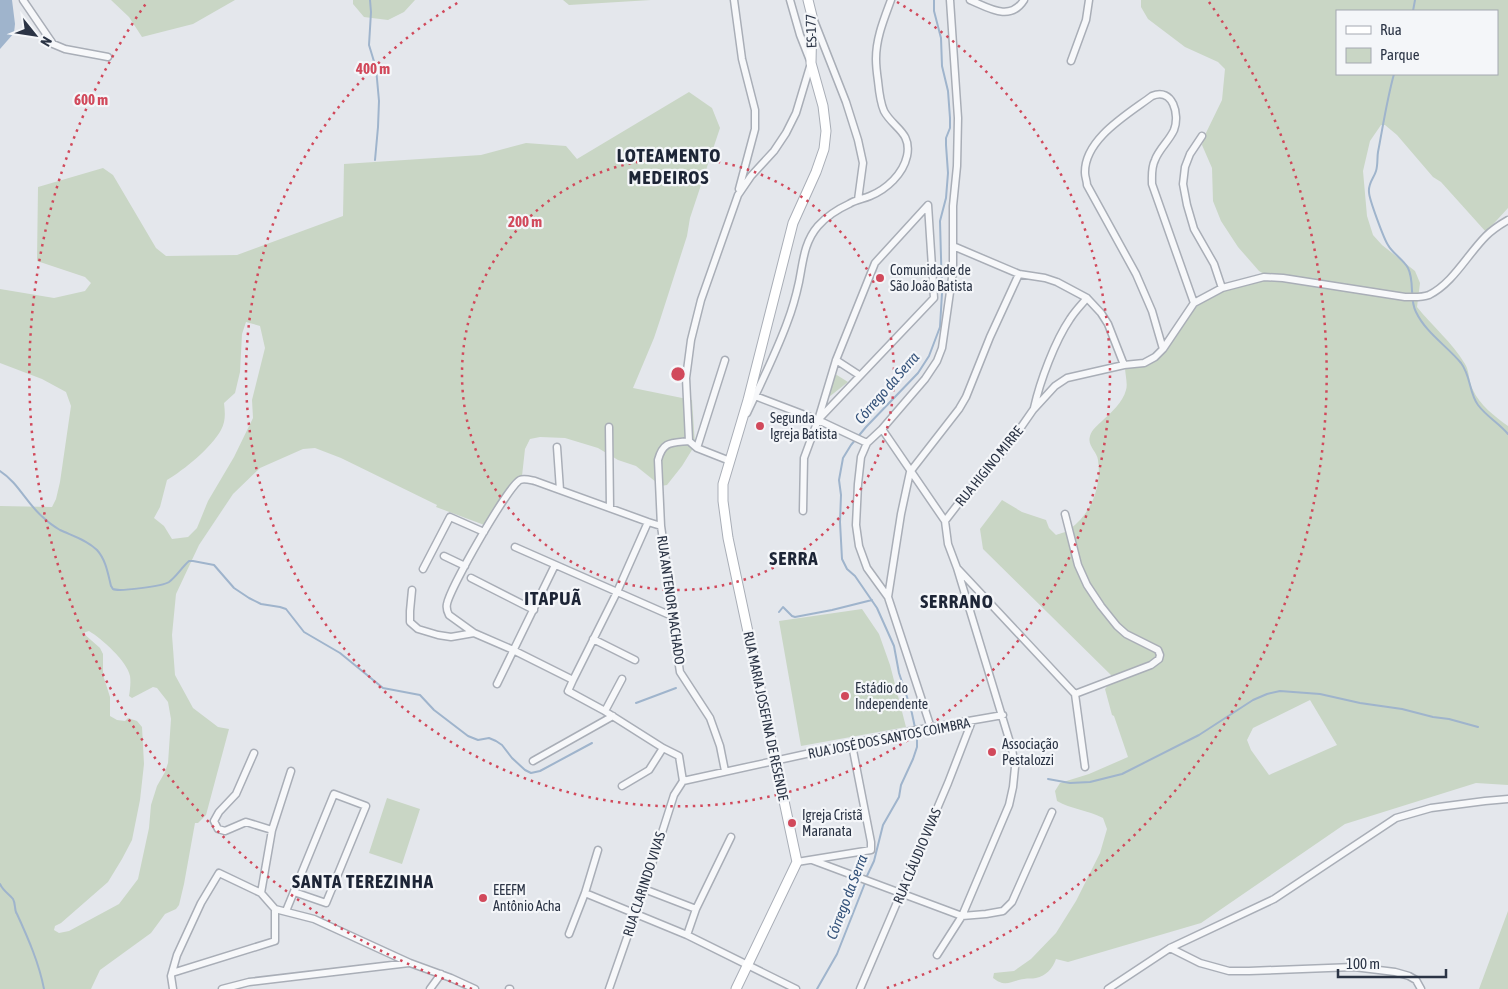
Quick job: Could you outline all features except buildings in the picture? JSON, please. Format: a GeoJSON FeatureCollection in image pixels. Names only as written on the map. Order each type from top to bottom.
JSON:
{"type":"FeatureCollection","features":[{"type":"Feature","properties":{"kind":"main road","name":"ES-177"},"geometry":{"type":"LineString","coordinates":[[751,398],[794,223],[824,149],[826,131],[812,63],[812,16],[808,0]]}},
{"type":"Feature","properties":{"kind":"main road","name":"RUA MARIA JOSEFINA DE RESENDE"},"geometry":{"type":"LineString","coordinates":[[751,398],[738,433],[723,484],[723,501],[797,862]]}},
{"type":"Feature","properties":{"kind":"main road"},"geometry":{"type":"LineString","coordinates":[[736,989],[797,862]]}},
{"type":"Feature","properties":{"kind":"street"},"geometry":{"type":"LineString","coordinates":[[23,0],[53,44],[65,49],[108,57]]}},
{"type":"Feature","properties":{"kind":"street"},"geometry":{"type":"LineString","coordinates":[[730,461],[697,448],[689,441],[686,378],[691,340],[701,300],[738,195],[755,129],[755,110],[742,59],[734,0]]}},
{"type":"Feature","properties":{"kind":"street"},"geometry":{"type":"LineString","coordinates":[[738,195],[751,176],[774,151],[786,133],[796,113],[812,63],[800,35],[790,0]]}},
{"type":"Feature","properties":{"kind":"street","name":"RUA MARIA JOSEFINA DE RESENDE"},"geometry":{"type":"LineString","coordinates":[[751,398],[787,323],[799,284],[808,239],[818,225],[835,212],[850,203],[877,193],[889,185],[899,175],[907,157],[907,138],[888,118],[879,90],[876,58],[878,40],[882,22],[891,0]]}},
{"type":"Feature","properties":{"kind":"street"},"geometry":{"type":"LineString","coordinates":[[931,728],[888,597],[867,568],[859,546],[856,525],[861,457],[867,443],[882,429],[925,380],[942,348],[953,271],[953,206],[957,166],[958,118],[950,0]]}},
{"type":"Feature","properties":{"kind":"street"},"geometry":{"type":"LineString","coordinates":[[970,0],[986,7],[1011,12],[1017,9],[1024,0]]}},
{"type":"Feature","properties":{"kind":"street"},"geometry":{"type":"LineString","coordinates":[[1071,60],[1086,20],[1089,0]]}},
{"type":"Feature","properties":{"kind":"street"},"geometry":{"type":"LineString","coordinates":[[812,16],[846,102],[858,140],[863,163],[858,200]]}},
{"type":"Feature","properties":{"kind":"street"},"geometry":{"type":"LineString","coordinates":[[1163,350],[1152,311],[1136,274],[1088,185],[1085,173],[1087,159],[1096,142],[1109,129],[1152,96],[1158,94],[1167,97],[1172,103],[1177,116],[1173,131],[1155,159],[1152,171],[1152,184],[1194,303]]}},
{"type":"Feature","properties":{"kind":"street"},"geometry":{"type":"LineString","coordinates":[[1202,136],[1190,154],[1185,167],[1183,184],[1194,229],[1214,264],[1222,288]]}},
{"type":"Feature","properties":{"kind":"street"},"geometry":{"type":"LineString","coordinates":[[803,511],[804,458],[818,420],[836,360],[876,263],[928,205],[934,298],[818,420]]}},
{"type":"Feature","properties":{"kind":"street","name":"RUA HIGINO MIRRE"},"geometry":{"type":"LineString","coordinates":[[944,521],[965,494],[1008,446],[1033,410],[1055,386],[1068,378],[1124,365],[1144,363],[1155,357],[1163,350],[1194,303],[1222,288],[1264,277],[1283,278],[1419,298],[1437,290],[1487,235],[1508,220]]}},
{"type":"Feature","properties":{"kind":"street"},"geometry":{"type":"LineString","coordinates":[[953,246],[1019,274],[1057,282],[1087,298],[1108,324],[1124,365]]}},
{"type":"Feature","properties":{"kind":"street"},"geometry":{"type":"LineString","coordinates":[[888,597],[901,514],[910,472],[959,410],[1019,274]]}},
{"type":"Feature","properties":{"kind":"street","name":"RUA HIGINO MIRRE"},"geometry":{"type":"LineString","coordinates":[[1033,410],[1039,387],[1056,345],[1069,320],[1087,298]]}},
{"type":"Feature","properties":{"kind":"street"},"geometry":{"type":"LineString","coordinates":[[697,448],[725,360]]}},
{"type":"Feature","properties":{"kind":"street"},"geometry":{"type":"LineString","coordinates":[[836,360],[860,375]]}},
{"type":"Feature","properties":{"kind":"street"},"geometry":{"type":"LineString","coordinates":[[751,398],[818,420],[867,443]]}},
{"type":"Feature","properties":{"kind":"street"},"geometry":{"type":"LineString","coordinates":[[609,427],[610,508]]}},
{"type":"Feature","properties":{"kind":"street"},"geometry":{"type":"LineString","coordinates":[[882,429],[944,521],[948,544],[958,568],[1003,715],[1015,767],[1009,805],[962,916],[937,955]]}},
{"type":"Feature","properties":{"kind":"street","name":"RUA ANTENOR MACHADO"},"geometry":{"type":"LineString","coordinates":[[689,441],[670,443],[664,446],[660,452],[658,460],[661,526],[680,672],[710,718],[720,746],[725,771]]}},
{"type":"Feature","properties":{"kind":"street"},"geometry":{"type":"LineString","coordinates":[[557,447],[560,490]]}},
{"type":"Feature","properties":{"kind":"street"},"geometry":{"type":"LineString","coordinates":[[573,680],[514,650],[474,634],[449,615],[447,604],[452,590],[484,532],[511,488],[518,481],[524,479],[661,526]]}},
{"type":"Feature","properties":{"kind":"street"},"geometry":{"type":"LineString","coordinates":[[1064,514],[1078,565],[1087,585],[1101,606],[1126,634],[1158,650],[1160,655],[1159,659],[1151,665],[1075,694]]}},
{"type":"Feature","properties":{"kind":"street"},"geometry":{"type":"LineString","coordinates":[[423,569],[450,517],[484,532]]}},
{"type":"Feature","properties":{"kind":"street"},"geometry":{"type":"LineString","coordinates":[[648,522],[568,691],[605,711],[663,748],[680,756],[683,780]]}},
{"type":"Feature","properties":{"kind":"street"},"geometry":{"type":"LineString","coordinates":[[515,547],[674,617]]}},
{"type":"Feature","properties":{"kind":"street"},"geometry":{"type":"LineString","coordinates":[[444,556],[465,566]]}},
{"type":"Feature","properties":{"kind":"street"},"geometry":{"type":"LineString","coordinates":[[497,684],[555,565]]}},
{"type":"Feature","properties":{"kind":"street"},"geometry":{"type":"LineString","coordinates":[[958,568],[1075,694],[1085,767]]}},
{"type":"Feature","properties":{"kind":"street"},"geometry":{"type":"LineString","coordinates":[[471,578],[534,610]]}},
{"type":"Feature","properties":{"kind":"street"},"geometry":{"type":"LineString","coordinates":[[412,590],[410,622],[418,629],[450,637],[474,634]]}},
{"type":"Feature","properties":{"kind":"street"},"geometry":{"type":"LineString","coordinates":[[593,639],[635,660]]}},
{"type":"Feature","properties":{"kind":"street"},"geometry":{"type":"LineString","coordinates":[[605,711],[622,679]]}},
{"type":"Feature","properties":{"kind":"street","name":"RUA JOSÉ DOS SANTOS COIMBRA"},"geometry":{"type":"LineString","coordinates":[[683,780],[911,731],[972,722],[1003,715]]}},
{"type":"Feature","properties":{"kind":"street"},"geometry":{"type":"LineString","coordinates":[[533,761],[613,716]]}},
{"type":"Feature","properties":{"kind":"street","name":"RUA CLÁUDIO VIVAS"},"geometry":{"type":"LineString","coordinates":[[860,989],[972,722]]}},
{"type":"Feature","properties":{"kind":"street"},"geometry":{"type":"LineString","coordinates":[[797,862],[871,850],[852,745]]}},
{"type":"Feature","properties":{"kind":"street"},"geometry":{"type":"LineString","coordinates":[[622,786],[649,770],[663,748]]}},
{"type":"Feature","properties":{"kind":"street"},"geometry":{"type":"LineString","coordinates":[[254,753],[236,794],[219,812],[214,821],[218,829],[225,830],[246,822],[272,830]]}},
{"type":"Feature","properties":{"kind":"street"},"geometry":{"type":"LineString","coordinates":[[261,893],[272,830],[291,771]]}},
{"type":"Feature","properties":{"kind":"street","name":"RUA CLARINDO VIVAS"},"geometry":{"type":"LineString","coordinates":[[609,989],[674,795],[683,780]]}},
{"type":"Feature","properties":{"kind":"street"},"geometry":{"type":"LineString","coordinates":[[286,911],[334,794],[366,806],[326,903],[294,892]]}},
{"type":"Feature","properties":{"kind":"street"},"geometry":{"type":"LineString","coordinates":[[1108,989],[1170,948],[1274,900],[1396,818],[1431,808],[1485,800],[1508,799]]}},
{"type":"Feature","properties":{"kind":"street"},"geometry":{"type":"LineString","coordinates":[[812,860],[962,916],[1003,911],[1008,908],[1016,894],[1052,812]]}},
{"type":"Feature","properties":{"kind":"street"},"geometry":{"type":"LineString","coordinates":[[686,935],[696,909],[731,837]]}},
{"type":"Feature","properties":{"kind":"street"},"geometry":{"type":"LineString","coordinates":[[569,934],[585,893],[598,850]]}},
{"type":"Feature","properties":{"kind":"street"},"geometry":{"type":"LineString","coordinates":[[173,989],[171,976],[177,955],[200,903],[219,872],[261,893],[275,909],[314,919],[410,963],[475,989]]}},
{"type":"Feature","properties":{"kind":"street"},"geometry":{"type":"LineString","coordinates":[[644,889],[696,909]]}},
{"type":"Feature","properties":{"kind":"street"},"geometry":{"type":"LineString","coordinates":[[585,893],[686,935],[796,989]]}},
{"type":"Feature","properties":{"kind":"street"},"geometry":{"type":"LineString","coordinates":[[172,973],[275,941],[275,909]]}},
{"type":"Feature","properties":{"kind":"street"},"geometry":{"type":"LineString","coordinates":[[1170,948],[1200,963],[1229,970],[1354,968],[1395,972],[1416,980],[1421,989]]}},
{"type":"Feature","properties":{"kind":"street"},"geometry":{"type":"LineString","coordinates":[[222,989],[249,982],[410,963]]}},
{"type":"Feature","properties":{"kind":"street"},"geometry":{"type":"LineString","coordinates":[[430,989],[441,974]]}},
{"type":"Feature","properties":{"kind":"green space"},"geometry":{"type":"Polygon","coordinates":[[[111,0],[235,0],[193,24],[142,37],[129,17],[111,0]]]}},
{"type":"Feature","properties":{"kind":"green space"},"geometry":{"type":"Polygon","coordinates":[[[353,0],[415,0],[404,12],[388,20],[364,17],[353,4],[353,0]]]}},
{"type":"Feature","properties":{"kind":"green space"},"geometry":{"type":"Polygon","coordinates":[[[563,0],[651,0],[569,5],[563,0]]]}},
{"type":"Feature","properties":{"kind":"green space"},"geometry":{"type":"Polygon","coordinates":[[[1141,0],[1508,0],[1508,208],[1486,232],[1441,182],[1433,177],[1397,135],[1385,125],[1381,125],[1370,141],[1363,171],[1367,216],[1373,235],[1382,245],[1415,271],[1420,283],[1417,307],[1460,356],[1467,367],[1471,387],[1479,400],[1508,426],[1508,785],[1476,783],[1345,824],[1201,923],[1068,962],[1056,959],[1051,968],[1043,975],[1036,978],[1001,983],[993,978],[994,973],[1014,971],[1031,959],[1056,933],[1076,901],[1100,853],[1107,829],[1103,818],[1057,801],[1055,791],[1060,783],[1089,774],[1128,757],[1114,716],[1112,715],[1105,689],[1114,678],[983,549],[980,529],[1002,500],[1022,512],[1046,520],[1049,528],[1056,535],[1067,531],[1077,523],[1084,516],[1093,499],[1098,480],[1098,460],[1089,440],[1090,436],[1095,427],[1122,399],[1127,385],[1125,367],[1157,360],[1195,304],[1227,289],[1267,276],[1259,271],[1238,247],[1221,221],[1213,201],[1212,168],[1202,145],[1222,100],[1225,69],[1218,62],[1185,47],[1148,19],[1141,7],[1141,0]],[[1310,700],[1253,728],[1247,740],[1251,750],[1269,775],[1337,745],[1310,700]]]}},
{"type":"Feature","properties":{"kind":"green space"},"geometry":{"type":"Polygon","coordinates":[[[689,92],[712,108],[720,128],[690,218],[687,236],[654,338],[633,388],[692,400],[695,445],[682,466],[667,485],[661,486],[636,466],[618,460],[598,448],[565,438],[540,437],[530,439],[525,449],[521,485],[514,488],[487,526],[436,507],[437,505],[341,458],[315,448],[303,449],[260,468],[233,494],[199,545],[176,594],[172,635],[175,675],[193,708],[218,727],[229,729],[206,815],[198,823],[195,823],[179,905],[176,909],[165,914],[151,933],[100,970],[91,989],[0,989],[0,506],[52,507],[60,482],[71,406],[66,392],[42,379],[0,363],[0,289],[54,298],[85,291],[91,283],[85,277],[37,261],[38,187],[103,168],[113,175],[156,248],[166,256],[237,255],[343,216],[344,164],[481,155],[526,143],[566,146],[577,159],[689,92]],[[246,322],[242,334],[240,372],[235,393],[224,403],[225,417],[223,427],[217,437],[204,451],[167,480],[160,507],[154,518],[164,526],[172,539],[188,537],[197,528],[208,501],[234,457],[253,418],[252,400],[265,348],[260,326],[246,322]],[[89,631],[83,633],[100,648],[103,654],[103,675],[110,697],[110,716],[117,720],[125,721],[128,718],[137,721],[142,727],[144,764],[140,800],[132,840],[108,882],[61,923],[55,926],[54,930],[59,933],[69,931],[119,904],[138,879],[149,828],[151,805],[157,786],[168,763],[171,719],[168,702],[157,688],[153,687],[132,698],[129,696],[130,676],[128,670],[107,645],[89,631]]]}},
{"type":"Feature","properties":{"kind":"green space"},"geometry":{"type":"Polygon","coordinates":[[[832,372],[848,382],[820,404],[832,372]]]}},
{"type":"Feature","properties":{"kind":"green space","name":"Estádio do Independente"},"geometry":{"type":"Polygon","coordinates":[[[862,609],[879,634],[890,665],[906,727],[801,746],[779,621],[862,609]]]}},
{"type":"Feature","properties":{"kind":"green space"},"geometry":{"type":"Polygon","coordinates":[[[387,798],[420,809],[402,864],[369,853],[387,798]]]}},
{"type":"Feature","properties":{"kind":"green space"},"geometry":{"type":"Polygon","coordinates":[[[1508,911],[1508,989],[1479,989],[1508,911]]]}},
{"type":"Feature","properties":{"kind":"water"},"geometry":{"type":"Polygon","coordinates":[[[0,0],[12,0],[15,24],[14,33],[0,49],[0,0]]]}},
{"type":"Feature","properties":{"kind":"waterway"},"geometry":{"type":"LineString","coordinates":[[370,0],[369,45],[376,68],[379,101],[375,160]]}},
{"type":"Feature","properties":{"kind":"waterway","name":"Córrego da Serra"},"geometry":{"type":"LineString","coordinates":[[866,878],[874,861],[883,825],[899,797],[901,785],[913,759],[917,747],[917,737],[911,709],[899,673],[894,646],[877,608],[855,576],[847,569],[842,559],[839,480],[843,458],[851,445],[918,373],[929,356],[940,327],[942,293],[940,221],[946,198],[948,173],[946,138],[950,128],[950,118],[948,91],[942,66],[941,38],[934,11],[934,0]]}},
{"type":"Feature","properties":{"kind":"waterway"},"geometry":{"type":"LineString","coordinates":[[1413,10],[1415,0]]}},
{"type":"Feature","properties":{"kind":"waterway"},"geometry":{"type":"LineString","coordinates":[[1394,75],[1383,122],[1377,169],[1369,186],[1371,202],[1388,245],[1408,268],[1414,307],[1420,320],[1461,363],[1467,373],[1478,405],[1508,434]]}},
{"type":"Feature","properties":{"kind":"waterway"},"geometry":{"type":"LineString","coordinates":[[0,471],[13,482],[48,522],[97,550],[105,563],[113,589],[132,589],[165,584],[172,580],[189,561],[214,565],[234,588],[261,604],[286,609],[304,632],[340,653],[383,688],[420,695],[434,710],[468,736],[478,740],[489,738],[502,745],[512,758],[531,773],[540,771],[592,743]]}},
{"type":"Feature","properties":{"kind":"waterway"},"geometry":{"type":"LineString","coordinates":[[779,612],[783,607],[795,617],[872,600]]}},
{"type":"Feature","properties":{"kind":"waterway"},"geometry":{"type":"LineString","coordinates":[[636,703],[676,688]]}},
{"type":"Feature","properties":{"kind":"waterway"},"geometry":{"type":"LineString","coordinates":[[1048,779],[1070,783],[1090,782],[1122,774],[1199,735],[1253,700],[1280,691],[1320,694],[1360,703],[1402,709],[1478,727]]}},
{"type":"Feature","properties":{"kind":"waterway","name":"Córrego da Serra"},"geometry":{"type":"LineString","coordinates":[[817,989],[837,954],[865,883]]}},
{"type":"Feature","properties":{"kind":"waterway"},"geometry":{"type":"LineString","coordinates":[[0,884],[14,901],[16,912],[36,960],[44,989]]}},
{"type":"Feature","properties":{"kind":"place","name":"Comunidade de São João Batista"},"geometry":{"type":"Point","coordinates":[880,278]}},
{"type":"Feature","properties":{"kind":"place","name":"Segunda Igreja Batista"},"geometry":{"type":"Point","coordinates":[760,426]}},
{"type":"Feature","properties":{"kind":"place","name":"Estádio do Independente"},"geometry":{"type":"Point","coordinates":[845,696]}},
{"type":"Feature","properties":{"kind":"place","name":"Associação Pestalozzi"},"geometry":{"type":"Point","coordinates":[992,752]}},
{"type":"Feature","properties":{"kind":"place","name":"Igreja Cristã Maranata"},"geometry":{"type":"Point","coordinates":[792,823]}},
{"type":"Feature","properties":{"kind":"place","name":"EEEFM Antônio Acha"},"geometry":{"type":"Point","coordinates":[483,898]}},
{"type":"Feature","properties":{"kind":"district","name":"LOTEAMENTO MEDEIROS"},"geometry":{"type":"Point","coordinates":[669,166]}},
{"type":"Feature","properties":{"kind":"district","name":"SERRA"},"geometry":{"type":"Point","coordinates":[794,558]}},
{"type":"Feature","properties":{"kind":"district","name":"ITAPUÃ"},"geometry":{"type":"Point","coordinates":[553,598]}},
{"type":"Feature","properties":{"kind":"district","name":"SERRANO"},"geometry":{"type":"Point","coordinates":[957,601]}},
{"type":"Feature","properties":{"kind":"district","name":"SANTA TEREZINHA"},"geometry":{"type":"Point","coordinates":[363,881]}}]}
